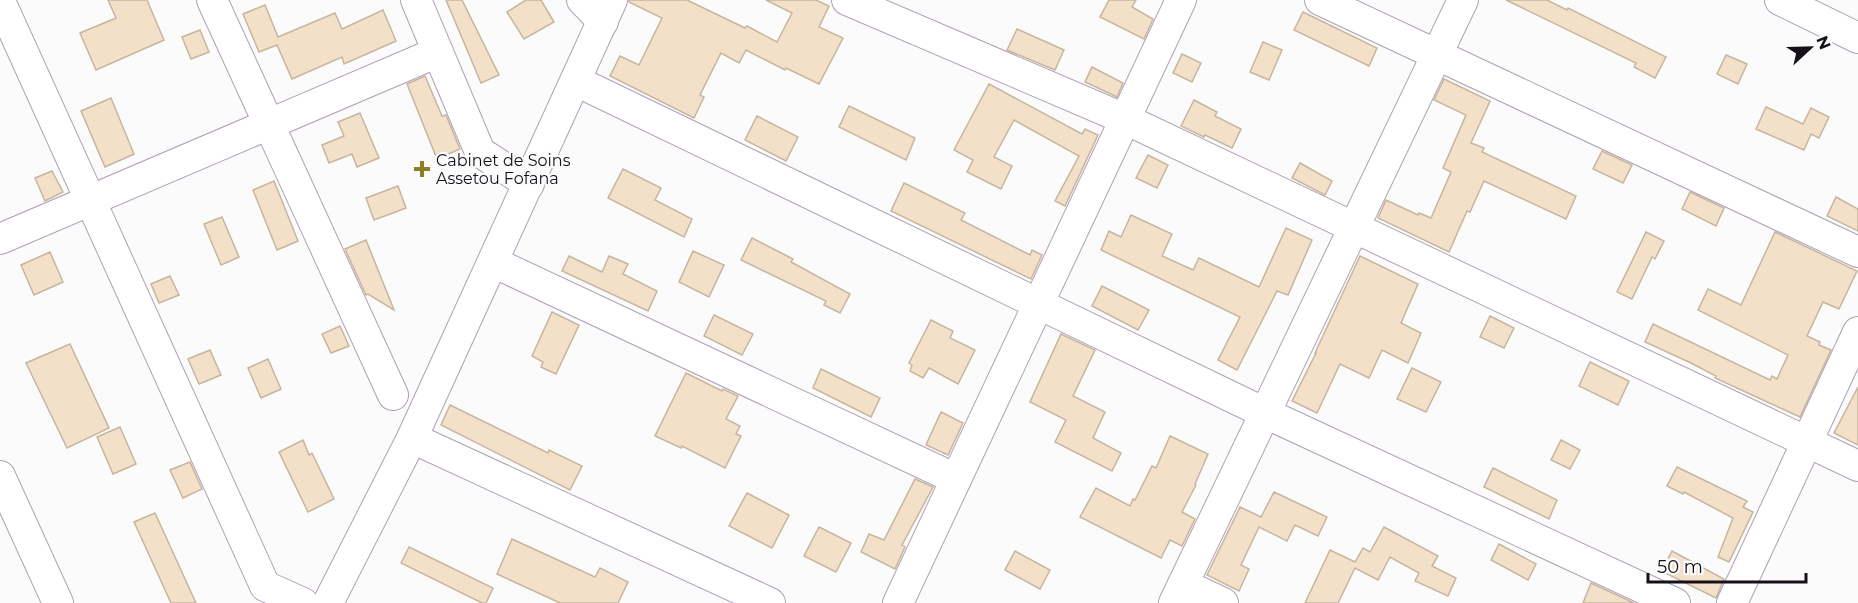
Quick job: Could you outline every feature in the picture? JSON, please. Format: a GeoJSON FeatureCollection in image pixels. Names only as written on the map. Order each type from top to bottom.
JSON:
{"type":"FeatureCollection","features":[{"type":"Feature","properties":{"kind":"street"},"geometry":{"type":"LineString","coordinates":[[212,0],[393,395]]}},
{"type":"Feature","properties":{"kind":"street"},"geometry":{"type":"LineString","coordinates":[[416,0],[480,152],[529,184]]}},
{"type":"Feature","properties":{"kind":"street"},"geometry":{"type":"LineString","coordinates":[[328,603],[412,438],[607,11],[582,0]]}},
{"type":"Feature","properties":{"kind":"street"},"geometry":{"type":"LineString","coordinates":[[847,0],[1125,119],[1858,466]]}},
{"type":"Feature","properties":{"kind":"street"},"geometry":{"type":"LineString","coordinates":[[898,603],[1181,0]]}},
{"type":"Feature","properties":{"kind":"street"},"geometry":{"type":"LineString","coordinates":[[1320,0],[1858,252]]}},
{"type":"Feature","properties":{"kind":"street"},"geometry":{"type":"LineString","coordinates":[[1223,603],[1179,593],[1463,0]]}},
{"type":"Feature","properties":{"kind":"street"},"geometry":{"type":"LineString","coordinates":[[1780,0],[1858,38]]}},
{"type":"Feature","properties":{"kind":"street"},"geometry":{"type":"LineString","coordinates":[[0,1],[265,586],[303,603]]}},
{"type":"Feature","properties":{"kind":"street"},"geometry":{"type":"LineString","coordinates":[[0,239],[438,52]]}},
{"type":"Feature","properties":{"kind":"street"},"geometry":{"type":"LineString","coordinates":[[576,81],[1265,413],[1675,603]]}},
{"type":"Feature","properties":{"kind":"street"},"geometry":{"type":"LineString","coordinates":[[493,262],[956,479]]}},
{"type":"Feature","properties":{"kind":"street"},"geometry":{"type":"LineString","coordinates":[[1732,603],[1858,332]]}},
{"type":"Feature","properties":{"kind":"street"},"geometry":{"type":"LineString","coordinates":[[412,438],[770,603]]}},
{"type":"Feature","properties":{"kind":"street"},"geometry":{"type":"LineString","coordinates":[[0,476],[58,603]]}},
{"type":"Feature","properties":{"kind":"building"},"geometry":{"type":"Polygon","coordinates":[[[108,0],[147,0],[164,40],[96,70],[80,33],[116,18],[108,0]]]}},
{"type":"Feature","properties":{"kind":"building"},"geometry":{"type":"Polygon","coordinates":[[[446,0],[462,0],[499,75],[481,83],[446,0]]]}},
{"type":"Feature","properties":{"kind":"building"},"geometry":{"type":"Polygon","coordinates":[[[526,0],[541,0],[554,22],[524,39],[507,12],[526,0]]]}},
{"type":"Feature","properties":{"kind":"building"},"geometry":{"type":"Polygon","coordinates":[[[629,0],[687,0],[745,28],[747,26],[777,42],[792,13],[766,0],[816,0],[829,6],[819,27],[843,38],[819,84],[746,50],[739,63],[721,53],[700,95],[704,97],[694,118],[610,76],[620,56],[639,65],[662,18],[629,0]]]}},
{"type":"Feature","properties":{"kind":"building"},"geometry":{"type":"Polygon","coordinates":[[[1109,0],[1136,0],[1132,7],[1153,19],[1144,39],[1100,17],[1109,0]]]}},
{"type":"Feature","properties":{"kind":"building"},"geometry":{"type":"Polygon","coordinates":[[[1506,0],[1547,0],[1567,10],[1568,8],[1666,57],[1655,78],[1634,67],[1636,63],[1506,0]]]}},
{"type":"Feature","properties":{"kind":"building"},"geometry":{"type":"Polygon","coordinates":[[[265,5],[278,37],[335,13],[342,29],[383,10],[396,41],[344,64],[342,57],[292,79],[277,45],[259,52],[243,14],[265,5]]]}},
{"type":"Feature","properties":{"kind":"building"},"geometry":{"type":"Polygon","coordinates":[[[1303,12],[1377,48],[1369,66],[1294,30],[1303,12]]]}},
{"type":"Feature","properties":{"kind":"building"},"geometry":{"type":"Polygon","coordinates":[[[1017,29],[1064,50],[1055,70],[1007,50],[1017,29]]]}},
{"type":"Feature","properties":{"kind":"building"},"geometry":{"type":"Polygon","coordinates":[[[200,30],[209,52],[191,59],[182,37],[200,30]]]}},
{"type":"Feature","properties":{"kind":"building"},"geometry":{"type":"Polygon","coordinates":[[[1263,42],[1282,50],[1269,80],[1250,72],[1263,42]]]}},
{"type":"Feature","properties":{"kind":"building"},"geometry":{"type":"Polygon","coordinates":[[[1182,54],[1201,63],[1192,82],[1173,73],[1182,54]]]}},
{"type":"Feature","properties":{"kind":"building"},"geometry":{"type":"Polygon","coordinates":[[[1726,55],[1747,64],[1738,84],[1717,74],[1726,55]]]}},
{"type":"Feature","properties":{"kind":"building"},"geometry":{"type":"Polygon","coordinates":[[[1092,67],[1123,83],[1117,97],[1085,82],[1092,67]]]}},
{"type":"Feature","properties":{"kind":"building"},"geometry":{"type":"Polygon","coordinates":[[[425,76],[442,116],[446,115],[460,149],[437,159],[407,84],[425,76]]]}},
{"type":"Feature","properties":{"kind":"building"},"geometry":{"type":"Polygon","coordinates":[[[1444,79],[1490,101],[1471,143],[1484,148],[1482,152],[1576,196],[1566,219],[1484,181],[1470,212],[1467,211],[1449,252],[1378,218],[1386,200],[1418,215],[1419,213],[1431,218],[1451,172],[1443,168],[1466,115],[1434,100],[1444,79]]]}},
{"type":"Feature","properties":{"kind":"building"},"geometry":{"type":"Polygon","coordinates":[[[989,84],[1082,134],[1085,129],[1098,135],[1065,206],[1055,201],[1079,156],[1014,120],[994,157],[1012,166],[1001,189],[967,172],[973,160],[954,150],[989,84]]]}},
{"type":"Feature","properties":{"kind":"building"},"geometry":{"type":"Polygon","coordinates":[[[111,98],[134,154],[105,167],[81,111],[111,98]]]}},
{"type":"Feature","properties":{"kind":"building"},"geometry":{"type":"Polygon","coordinates":[[[1194,100],[1217,112],[1215,116],[1241,129],[1232,148],[1181,126],[1194,100]]]}},
{"type":"Feature","properties":{"kind":"building"},"geometry":{"type":"Polygon","coordinates":[[[849,106],[915,138],[906,160],[839,127],[849,106]]]}},
{"type":"Feature","properties":{"kind":"building"},"geometry":{"type":"Polygon","coordinates":[[[1766,107],[1803,124],[1811,108],[1829,117],[1819,138],[1811,134],[1804,150],[1756,129],[1766,107]]]}},
{"type":"Feature","properties":{"kind":"building"},"geometry":{"type":"Polygon","coordinates":[[[360,113],[379,158],[357,167],[352,154],[329,163],[322,145],[344,136],[338,122],[360,113]]]}},
{"type":"Feature","properties":{"kind":"building"},"geometry":{"type":"Polygon","coordinates":[[[757,116],[798,137],[786,161],[745,140],[757,116]]]}},
{"type":"Feature","properties":{"kind":"building"},"geometry":{"type":"Polygon","coordinates":[[[1602,151],[1632,165],[1623,183],[1593,169],[1602,151]]]}},
{"type":"Feature","properties":{"kind":"building"},"geometry":{"type":"Polygon","coordinates":[[[1148,155],[1168,165],[1157,188],[1136,178],[1148,155]]]}},
{"type":"Feature","properties":{"kind":"building"},"geometry":{"type":"Polygon","coordinates":[[[1300,163],[1332,181],[1325,195],[1292,178],[1300,163]]]}},
{"type":"Feature","properties":{"kind":"building"},"geometry":{"type":"Polygon","coordinates":[[[623,169],[661,188],[655,200],[692,219],[684,237],[608,198],[623,169]]]}},
{"type":"Feature","properties":{"kind":"building"},"geometry":{"type":"Polygon","coordinates":[[[52,171],[63,192],[45,201],[35,178],[52,171]]]}},
{"type":"Feature","properties":{"kind":"building"},"geometry":{"type":"Polygon","coordinates":[[[274,181],[298,241],[277,250],[253,190],[274,181]]]}},
{"type":"Feature","properties":{"kind":"building"},"geometry":{"type":"Polygon","coordinates":[[[904,183],[965,213],[961,220],[1030,255],[1032,250],[1042,255],[1031,279],[891,211],[904,183]]]}},
{"type":"Feature","properties":{"kind":"building"},"geometry":{"type":"Polygon","coordinates":[[[398,186],[406,208],[374,220],[366,198],[398,186]]]}},
{"type":"Feature","properties":{"kind":"building"},"geometry":{"type":"Polygon","coordinates":[[[1690,192],[1724,208],[1716,226],[1682,209],[1690,192]]]}},
{"type":"Feature","properties":{"kind":"building"},"geometry":{"type":"Polygon","coordinates":[[[1836,197],[1858,209],[1858,231],[1827,216],[1836,197]]]}},
{"type":"Feature","properties":{"kind":"building"},"geometry":{"type":"Polygon","coordinates":[[[1131,215],[1172,234],[1162,256],[1193,270],[1199,258],[1259,287],[1286,228],[1312,240],[1288,295],[1277,291],[1237,370],[1218,360],[1240,317],[1101,250],[1109,231],[1121,237],[1131,215]]]}},
{"type":"Feature","properties":{"kind":"building"},"geometry":{"type":"Polygon","coordinates":[[[222,217],[239,257],[221,265],[204,224],[222,217]]]}},
{"type":"Feature","properties":{"kind":"building"},"geometry":{"type":"Polygon","coordinates":[[[1646,232],[1664,241],[1655,259],[1652,257],[1632,299],[1617,292],[1646,232]]]}},
{"type":"Feature","properties":{"kind":"building"},"geometry":{"type":"Polygon","coordinates":[[[1775,232],[1857,271],[1839,309],[1823,302],[1807,336],[1831,350],[1800,417],[1715,378],[1716,376],[1691,363],[1645,342],[1653,324],[1770,380],[1772,376],[1777,379],[1788,355],[1698,310],[1708,289],[1741,305],[1775,232]]]}},
{"type":"Feature","properties":{"kind":"building"},"geometry":{"type":"Polygon","coordinates":[[[752,238],[793,259],[791,262],[850,294],[840,313],[824,305],[826,301],[741,260],[752,238]]]}},
{"type":"Feature","properties":{"kind":"building"},"geometry":{"type":"Polygon","coordinates":[[[366,240],[394,310],[368,294],[366,295],[345,249],[366,240]]]}},
{"type":"Feature","properties":{"kind":"building"},"geometry":{"type":"Polygon","coordinates":[[[693,251],[724,265],[709,297],[679,282],[693,251]]]}},
{"type":"Feature","properties":{"kind":"building"},"geometry":{"type":"Polygon","coordinates":[[[50,252],[63,282],[34,295],[21,265],[50,252]]]}},
{"type":"Feature","properties":{"kind":"building"},"geometry":{"type":"Polygon","coordinates":[[[569,256],[602,272],[609,256],[628,264],[623,274],[657,291],[648,311],[562,271],[569,256]]]}},
{"type":"Feature","properties":{"kind":"building"},"geometry":{"type":"Polygon","coordinates":[[[1360,256],[1418,284],[1401,323],[1421,333],[1408,363],[1382,350],[1369,378],[1340,364],[1317,413],[1292,401],[1360,256]]]}},
{"type":"Feature","properties":{"kind":"building"},"geometry":{"type":"Polygon","coordinates":[[[170,276],[179,295],[159,303],[151,284],[170,276]]]}},
{"type":"Feature","properties":{"kind":"building"},"geometry":{"type":"Polygon","coordinates":[[[1102,286],[1149,310],[1138,330],[1092,306],[1102,286]]]}},
{"type":"Feature","properties":{"kind":"building"},"geometry":{"type":"Polygon","coordinates":[[[552,312],[579,325],[556,374],[541,367],[543,362],[532,356],[552,312]]]}},
{"type":"Feature","properties":{"kind":"building"},"geometry":{"type":"Polygon","coordinates":[[[714,315],[753,334],[742,355],[704,336],[714,315]]]}},
{"type":"Feature","properties":{"kind":"building"},"geometry":{"type":"Polygon","coordinates":[[[1490,316],[1514,328],[1504,348],[1480,337],[1490,316]]]}},
{"type":"Feature","properties":{"kind":"building"},"geometry":{"type":"Polygon","coordinates":[[[931,320],[953,331],[950,338],[975,350],[958,384],[929,368],[923,378],[910,371],[912,365],[909,363],[931,320]]]}},
{"type":"Feature","properties":{"kind":"building"},"geometry":{"type":"Polygon","coordinates":[[[340,326],[349,346],[331,353],[322,334],[340,326]]]}},
{"type":"Feature","properties":{"kind":"building"},"geometry":{"type":"Polygon","coordinates":[[[1061,334],[1095,350],[1073,396],[1105,412],[1093,438],[1121,453],[1112,471],[1055,442],[1066,420],[1030,402],[1061,334]]]}},
{"type":"Feature","properties":{"kind":"building"},"geometry":{"type":"Polygon","coordinates":[[[70,344],[109,428],[67,448],[26,363],[70,344]]]}},
{"type":"Feature","properties":{"kind":"building"},"geometry":{"type":"Polygon","coordinates":[[[210,350],[221,375],[199,384],[188,359],[210,350]]]}},
{"type":"Feature","properties":{"kind":"building"},"geometry":{"type":"Polygon","coordinates":[[[268,359],[281,389],[261,398],[248,368],[268,359]]]}},
{"type":"Feature","properties":{"kind":"building"},"geometry":{"type":"Polygon","coordinates":[[[1590,362],[1629,381],[1618,405],[1579,386],[1590,362]]]}},
{"type":"Feature","properties":{"kind":"building"},"geometry":{"type":"Polygon","coordinates":[[[1412,368],[1441,382],[1426,412],[1397,399],[1412,368]]]}},
{"type":"Feature","properties":{"kind":"building"},"geometry":{"type":"Polygon","coordinates":[[[821,369],[880,398],[871,417],[813,388],[821,369]]]}},
{"type":"Feature","properties":{"kind":"building"},"geometry":{"type":"Polygon","coordinates":[[[686,373],[722,391],[723,389],[738,396],[726,419],[740,426],[736,434],[741,436],[725,468],[682,446],[681,448],[655,436],[686,373]]]}},
{"type":"Feature","properties":{"kind":"building"},"geometry":{"type":"Polygon","coordinates":[[[1858,387],[1858,445],[1834,433],[1858,387]]]}},
{"type":"Feature","properties":{"kind":"building"},"geometry":{"type":"Polygon","coordinates":[[[450,405],[548,453],[549,450],[582,466],[570,490],[441,425],[450,405]]]}},
{"type":"Feature","properties":{"kind":"building"},"geometry":{"type":"Polygon","coordinates":[[[941,412],[963,423],[948,455],[926,445],[941,412]]]}},
{"type":"Feature","properties":{"kind":"building"},"geometry":{"type":"Polygon","coordinates":[[[120,427],[136,464],[113,474],[97,437],[120,427]]]}},
{"type":"Feature","properties":{"kind":"building"},"geometry":{"type":"Polygon","coordinates":[[[1170,436],[1208,454],[1182,512],[1195,519],[1182,546],[1170,540],[1161,558],[1080,517],[1096,488],[1130,506],[1152,466],[1156,468],[1170,436]]]}},
{"type":"Feature","properties":{"kind":"building"},"geometry":{"type":"Polygon","coordinates":[[[303,440],[309,455],[312,453],[334,499],[308,512],[279,452],[303,440]]]}},
{"type":"Feature","properties":{"kind":"building"},"geometry":{"type":"Polygon","coordinates":[[[1561,440],[1580,450],[1570,469],[1551,460],[1561,440]]]}},
{"type":"Feature","properties":{"kind":"building"},"geometry":{"type":"Polygon","coordinates":[[[190,462],[202,489],[183,498],[170,470],[190,462]]]}},
{"type":"Feature","properties":{"kind":"building"},"geometry":{"type":"Polygon","coordinates":[[[1677,467],[1747,501],[1743,507],[1753,512],[1729,562],[1718,557],[1733,518],[1684,492],[1683,494],[1667,486],[1677,467]]]}},
{"type":"Feature","properties":{"kind":"building"},"geometry":{"type":"Polygon","coordinates":[[[1493,468],[1557,500],[1549,519],[1484,487],[1493,468]]]}},
{"type":"Feature","properties":{"kind":"building"},"geometry":{"type":"Polygon","coordinates":[[[915,479],[933,487],[902,545],[905,547],[895,569],[861,552],[869,534],[884,540],[915,479]]]}},
{"type":"Feature","properties":{"kind":"building"},"geometry":{"type":"Polygon","coordinates":[[[1274,492],[1327,517],[1318,536],[1295,525],[1287,541],[1259,527],[1241,565],[1249,569],[1239,591],[1207,575],[1240,507],[1261,517],[1274,492]]]}},
{"type":"Feature","properties":{"kind":"building"},"geometry":{"type":"Polygon","coordinates":[[[747,493],[789,515],[772,548],[729,526],[747,493]]]}},
{"type":"Feature","properties":{"kind":"building"},"geometry":{"type":"Polygon","coordinates":[[[155,513],[196,603],[171,603],[134,522],[155,513]]]}},
{"type":"Feature","properties":{"kind":"building"},"geometry":{"type":"Polygon","coordinates":[[[819,527],[851,543],[836,572],[804,556],[819,527]]]}},
{"type":"Feature","properties":{"kind":"building"},"geometry":{"type":"Polygon","coordinates":[[[1384,527],[1438,556],[1432,566],[1456,578],[1448,596],[1415,581],[1419,573],[1390,557],[1378,580],[1355,568],[1338,603],[1305,603],[1330,550],[1355,562],[1363,548],[1370,552],[1384,527]]]}},
{"type":"Feature","properties":{"kind":"building"},"geometry":{"type":"Polygon","coordinates":[[[512,539],[595,577],[600,568],[628,582],[618,603],[560,603],[497,574],[512,539]]]}},
{"type":"Feature","properties":{"kind":"building"},"geometry":{"type":"Polygon","coordinates":[[[1499,544],[1536,564],[1528,580],[1491,560],[1499,544]]]}},
{"type":"Feature","properties":{"kind":"building"},"geometry":{"type":"Polygon","coordinates":[[[409,547],[493,588],[486,603],[401,563],[409,547]]]}},
{"type":"Feature","properties":{"kind":"building"},"geometry":{"type":"Polygon","coordinates":[[[1015,551],[1050,570],[1040,589],[1005,570],[1015,551]]]}},
{"type":"Feature","properties":{"kind":"building"},"geometry":{"type":"Polygon","coordinates":[[[1672,551],[1724,579],[1716,598],[1661,571],[1672,551]]]}},
{"type":"Feature","properties":{"kind":"building"},"geometry":{"type":"Polygon","coordinates":[[[1591,583],[1634,603],[1583,603],[1591,583]]]}},
{"type":"Feature","properties":{"kind":"place","name":"Cabinet de Soins Assetou Fofana"},"geometry":{"type":"Point","coordinates":[422,169]}}]}
